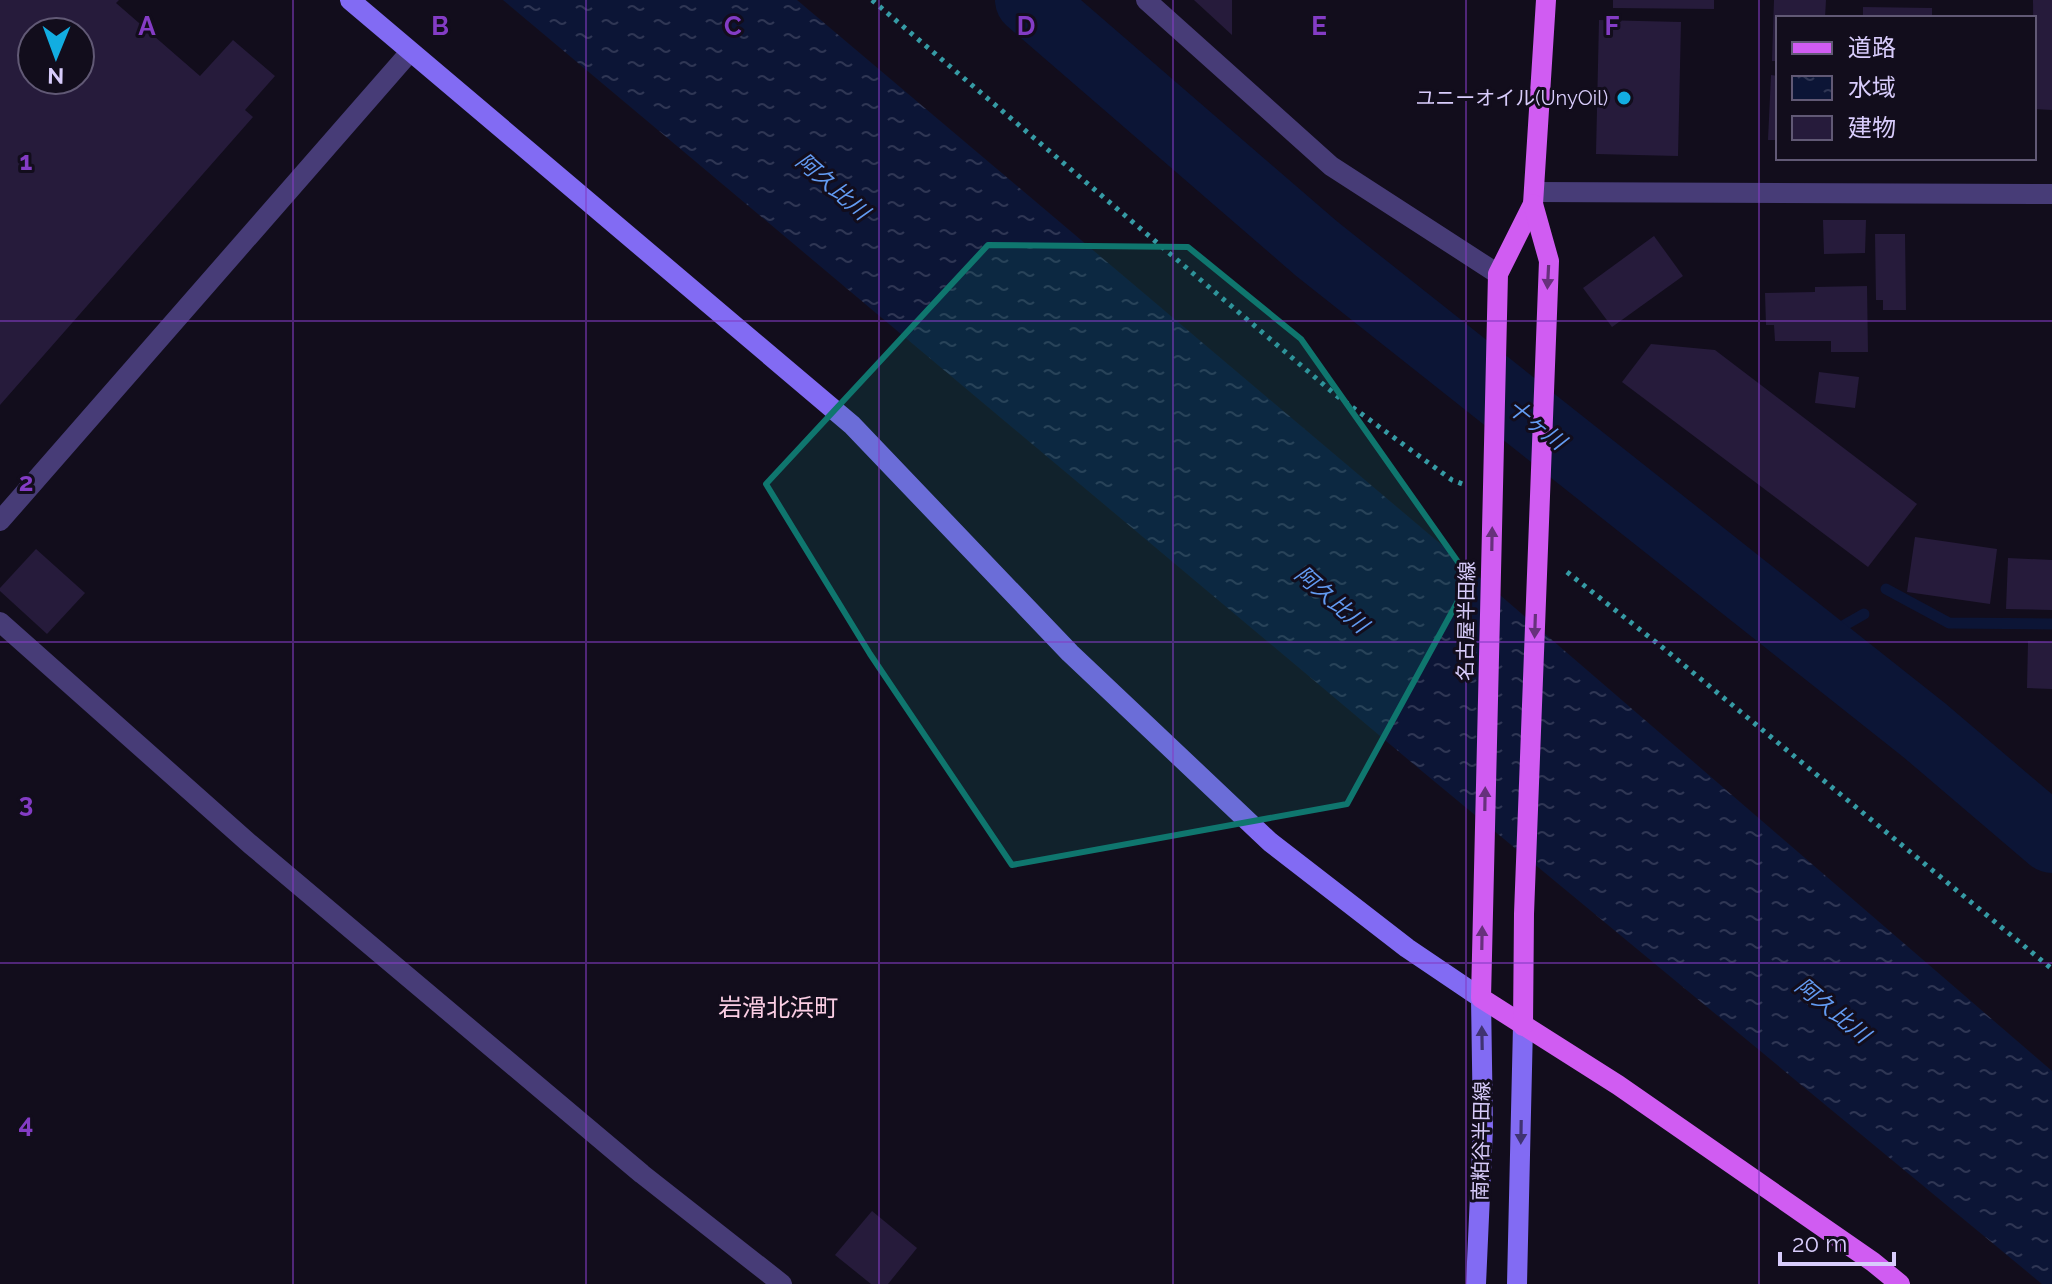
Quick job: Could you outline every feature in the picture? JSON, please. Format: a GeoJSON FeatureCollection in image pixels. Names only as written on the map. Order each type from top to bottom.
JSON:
{"type":"FeatureCollection","features":[{"type":"Feature","properties":{"kind":"main road","name":"名古屋半田線"},"geometry":{"type":"LineString","coordinates":[[1523,1026],[1524,914],[1549,261],[1534,198],[1546,0]]}},
{"type":"Feature","properties":{"kind":"main road","name":"名古屋半田線"},"geometry":{"type":"LineString","coordinates":[[1481,998],[1498,274],[1534,198]]}},
{"type":"Feature","properties":{"kind":"main road"},"geometry":{"type":"LineString","coordinates":[[1481,998],[1618,1085],[1873,1262],[1900,1284]]}},
{"type":"Feature","properties":{"kind":"street"},"geometry":{"type":"LineString","coordinates":[[350,0],[852,425],[1070,653],[1270,842],[1407,948],[1481,998]]}},
{"type":"Feature","properties":{"kind":"street"},"geometry":{"type":"LineString","coordinates":[[1146,0],[1331,166],[1498,274]]}},
{"type":"Feature","properties":{"kind":"street"},"geometry":{"type":"LineString","coordinates":[[0,521],[410,52]]}},
{"type":"Feature","properties":{"kind":"street"},"geometry":{"type":"LineString","coordinates":[[1534,198],[2052,194]]}},
{"type":"Feature","properties":{"kind":"street"},"geometry":{"type":"LineString","coordinates":[[0,622],[250,844],[642,1174],[782,1284]]}},
{"type":"Feature","properties":{"kind":"street","name":"南粕谷半田線"},"geometry":{"type":"LineString","coordinates":[[1476,1284],[1483,1128],[1481,998]]}},
{"type":"Feature","properties":{"kind":"street","name":"南粕谷半田線"},"geometry":{"type":"LineString","coordinates":[[1517,1284],[1523,1026]]}},
{"type":"Feature","properties":{"kind":"path"},"geometry":{"type":"LineString","coordinates":[[872,0],[1337,396],[1452,480],[1474,488]]}},
{"type":"Feature","properties":{"kind":"path"},"geometry":{"type":"LineString","coordinates":[[1537,556],[1563,568],[1662,647],[2052,969]]}},
{"type":"Feature","properties":{"kind":"highlighted area"},"geometry":{"type":"Polygon","coordinates":[[[988,245],[1188,247],[1301,339],[1470,579],[1347,804],[1012,865],[870,654],[766,484],[988,245]]]}},
{"type":"Feature","properties":{"kind":"water","name":"阿久比川"},"geometry":{"type":"Polygon","coordinates":[[[503,0],[797,0],[1449,551],[2052,1071],[2052,1284],[2042,1284],[1423,772],[503,0]]]}},
{"type":"Feature","properties":{"kind":"building"},"geometry":{"type":"Polygon","coordinates":[[[0,0],[119,0],[116,3],[200,76],[233,40],[275,76],[245,110],[253,117],[0,405],[0,0]]]}},
{"type":"Feature","properties":{"kind":"building"},"geometry":{"type":"Polygon","coordinates":[[[1194,0],[1232,0],[1232,35],[1194,0]]]}},
{"type":"Feature","properties":{"kind":"building"},"geometry":{"type":"Polygon","coordinates":[[[1613,0],[1714,0],[1714,9],[1613,8],[1613,0]]]}},
{"type":"Feature","properties":{"kind":"building"},"geometry":{"type":"Polygon","coordinates":[[[1774,0],[1826,0],[1825,16],[1776,16],[1776,61],[1772,61],[1774,0]]]}},
{"type":"Feature","properties":{"kind":"building"},"geometry":{"type":"Polygon","coordinates":[[[2033,0],[2052,0],[2052,110],[2036,109],[2036,16],[2033,16],[2033,0]]]}},
{"type":"Feature","properties":{"kind":"building"},"geometry":{"type":"Polygon","coordinates":[[[1863,7],[1932,8],[1932,16],[1863,16],[1863,7]]]}},
{"type":"Feature","properties":{"kind":"building"},"geometry":{"type":"Polygon","coordinates":[[[1599,20],[1681,22],[1678,156],[1596,154],[1599,20]]]}},
{"type":"Feature","properties":{"kind":"building"},"geometry":{"type":"Polygon","coordinates":[[[1771,75],[1776,76],[1776,140],[1768,140],[1771,75]]]}},
{"type":"Feature","properties":{"kind":"building"},"geometry":{"type":"Polygon","coordinates":[[[1823,220],[1866,220],[1865,253],[1824,254],[1823,220]]]}},
{"type":"Feature","properties":{"kind":"building"},"geometry":{"type":"Polygon","coordinates":[[[1875,234],[1905,234],[1906,310],[1883,310],[1883,300],[1876,300],[1875,234]]]}},
{"type":"Feature","properties":{"kind":"building"},"geometry":{"type":"Polygon","coordinates":[[[1654,236],[1683,276],[1612,327],[1583,288],[1654,236]]]}},
{"type":"Feature","properties":{"kind":"building"},"geometry":{"type":"Polygon","coordinates":[[[1867,286],[1868,352],[1831,352],[1831,341],[1775,341],[1774,325],[1766,325],[1765,293],[1815,292],[1815,287],[1867,286]]]}},
{"type":"Feature","properties":{"kind":"building"},"geometry":{"type":"Polygon","coordinates":[[[1651,344],[1715,350],[1917,504],[1868,567],[1622,382],[1651,344]]]}},
{"type":"Feature","properties":{"kind":"building"},"geometry":{"type":"Polygon","coordinates":[[[1819,372],[1859,377],[1855,408],[1815,403],[1819,372]]]}},
{"type":"Feature","properties":{"kind":"building"},"geometry":{"type":"Polygon","coordinates":[[[1915,537],[1997,549],[1990,604],[1907,592],[1915,537]]]}},
{"type":"Feature","properties":{"kind":"building"},"geometry":{"type":"Polygon","coordinates":[[[36,549],[85,593],[47,634],[0,591],[36,549]]]}},
{"type":"Feature","properties":{"kind":"building"},"geometry":{"type":"Polygon","coordinates":[[[2008,558],[2052,560],[2052,610],[2006,609],[2008,558]]]}},
{"type":"Feature","properties":{"kind":"building"},"geometry":{"type":"Polygon","coordinates":[[[2028,641],[2052,642],[2052,689],[2027,688],[2028,641]]]}},
{"type":"Feature","properties":{"kind":"building"},"geometry":{"type":"Polygon","coordinates":[[[872,1211],[917,1248],[888,1284],[871,1284],[835,1255],[872,1211]]]}},
{"type":"Feature","properties":{"kind":"waterway","name":"十ヶ川"},"geometry":{"type":"LineString","coordinates":[[1029,0],[1317,249],[1924,730],[2052,839]]}},
{"type":"Feature","properties":{"kind":"waterway"},"geometry":{"type":"LineString","coordinates":[[1886,589],[1949,623],[2052,624]]}},
{"type":"Feature","properties":{"kind":"waterway"},"geometry":{"type":"LineString","coordinates":[[1813,643],[1864,614]]}},
{"type":"Feature","properties":{"kind":"place","name":"ユニーオイル(UnyOil)"},"geometry":{"type":"Point","coordinates":[1624,98]}},
{"type":"Feature","properties":{"kind":"district","name":"岩滑北浜町"},"geometry":{"type":"Point","coordinates":[778,1007]}}]}
